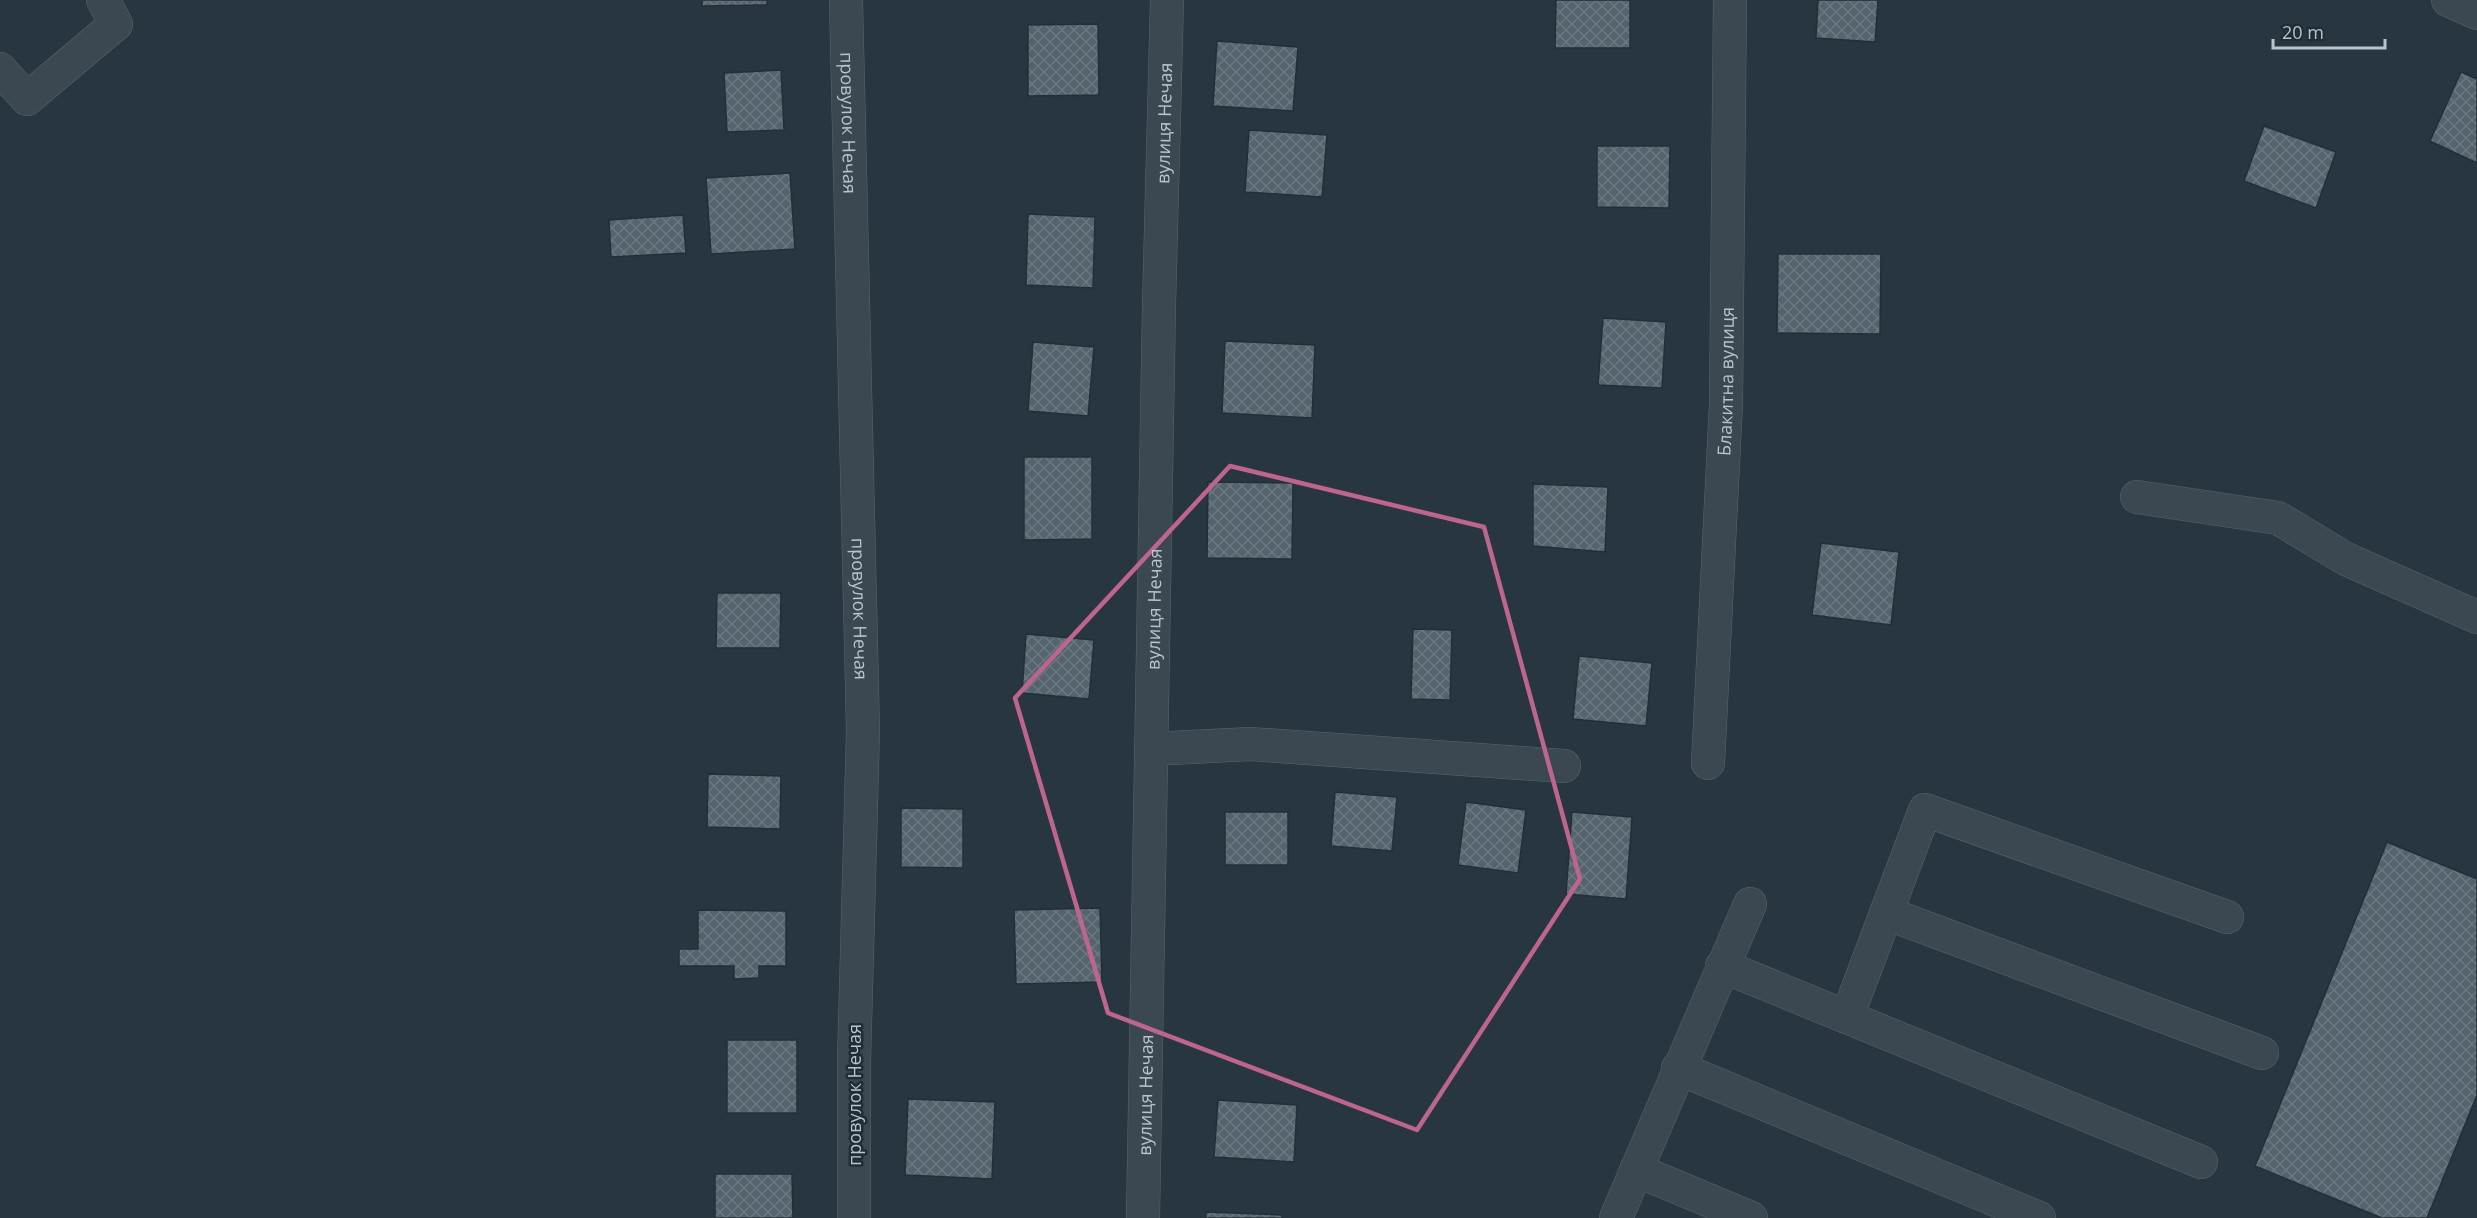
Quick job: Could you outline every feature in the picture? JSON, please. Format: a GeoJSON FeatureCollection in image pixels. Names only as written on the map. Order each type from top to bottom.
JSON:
{"type":"FeatureCollection","features":[{"type":"Feature","properties":{"kind":"street"},"geometry":{"type":"LineString","coordinates":[[0,69],[27,99],[116,24],[103,0]]}},
{"type":"Feature","properties":{"kind":"street","name":"провулок Нечая"},"geometry":{"type":"LineString","coordinates":[[846,0],[863,731],[854,1062],[854,1218]]}},
{"type":"Feature","properties":{"kind":"street","name":"вулиця Нечая"},"geometry":{"type":"LineString","coordinates":[[1143,1218],[1159,305],[1167,0]]}},
{"type":"Feature","properties":{"kind":"street","name":"Блакитна вулиця"},"geometry":{"type":"LineString","coordinates":[[1708,763],[1726,403],[1730,0]]}},
{"type":"Feature","properties":{"kind":"street"},"geometry":{"type":"LineString","coordinates":[[2448,0],[2477,13]]}},
{"type":"Feature","properties":{"kind":"street"},"geometry":{"type":"LineString","coordinates":[[2137,497],[2278,518],[2346,559],[2477,617]]}},
{"type":"Feature","properties":{"kind":"street"},"geometry":{"type":"LineString","coordinates":[[1151,749],[1250,744],[1564,766]]}},
{"type":"Feature","properties":{"kind":"street"},"geometry":{"type":"LineString","coordinates":[[1846,1017],[1925,810],[2227,916]]}},
{"type":"Feature","properties":{"kind":"street"},"geometry":{"type":"LineString","coordinates":[[1616,1218],[1678,1068],[1750,904]]}},
{"type":"Feature","properties":{"kind":"street"},"geometry":{"type":"LineString","coordinates":[[1886,914],[2262,1053]]}},
{"type":"Feature","properties":{"kind":"street"},"geometry":{"type":"LineString","coordinates":[[1722,966],[2201,1162]]}},
{"type":"Feature","properties":{"kind":"street"},"geometry":{"type":"LineString","coordinates":[[1678,1068],[2039,1218]]}},
{"type":"Feature","properties":{"kind":"street"},"geometry":{"type":"LineString","coordinates":[[1636,1170],[1750,1218]]}},
{"type":"Feature","properties":{"kind":"highlighted area"},"geometry":{"type":"Polygon","coordinates":[[[1230,466],[1484,527],[1580,879],[1417,1130],[1108,1013],[1015,698],[1230,466]]]}},
{"type":"Feature","properties":{"kind":"building"},"geometry":{"type":"Polygon","coordinates":[[[702,0],[767,0],[767,5],[702,6],[702,0]]]}},
{"type":"Feature","properties":{"kind":"building"},"geometry":{"type":"Polygon","coordinates":[[[1556,0],[1630,0],[1630,48],[1555,48],[1556,0]]]}},
{"type":"Feature","properties":{"kind":"building"},"geometry":{"type":"Polygon","coordinates":[[[1818,0],[1878,0],[1875,42],[1816,38],[1818,0]]]}},
{"type":"Feature","properties":{"kind":"building"},"geometry":{"type":"Polygon","coordinates":[[[1098,24],[1099,95],[1028,96],[1028,25],[1098,24]]]}},
{"type":"Feature","properties":{"kind":"building"},"geometry":{"type":"Polygon","coordinates":[[[1217,41],[1298,47],[1293,111],[1213,106],[1217,41]]]}},
{"type":"Feature","properties":{"kind":"building"},"geometry":{"type":"Polygon","coordinates":[[[781,70],[784,130],[727,132],[724,73],[781,70]]]}},
{"type":"Feature","properties":{"kind":"building"},"geometry":{"type":"Polygon","coordinates":[[[2461,72],[2477,79],[2477,163],[2430,141],[2461,72]]]}},
{"type":"Feature","properties":{"kind":"building"},"geometry":{"type":"Polygon","coordinates":[[[2264,126],[2336,152],[2316,208],[2244,181],[2264,126]]]}},
{"type":"Feature","properties":{"kind":"building"},"geometry":{"type":"Polygon","coordinates":[[[1249,130],[1327,135],[1322,197],[1245,192],[1249,130]]]}},
{"type":"Feature","properties":{"kind":"building"},"geometry":{"type":"Polygon","coordinates":[[[1597,146],[1670,146],[1669,208],[1597,207],[1597,146]]]}},
{"type":"Feature","properties":{"kind":"building"},"geometry":{"type":"Polygon","coordinates":[[[790,173],[795,249],[711,254],[706,178],[790,173]]]}},
{"type":"Feature","properties":{"kind":"building"},"geometry":{"type":"Polygon","coordinates":[[[1028,214],[1095,217],[1093,288],[1026,285],[1028,214]]]}},
{"type":"Feature","properties":{"kind":"building"},"geometry":{"type":"Polygon","coordinates":[[[683,215],[686,253],[611,257],[609,220],[683,215]]]}},
{"type":"Feature","properties":{"kind":"building"},"geometry":{"type":"Polygon","coordinates":[[[1778,254],[1881,254],[1880,334],[1777,333],[1778,254]]]}},
{"type":"Feature","properties":{"kind":"building"},"geometry":{"type":"Polygon","coordinates":[[[1603,318],[1666,322],[1662,388],[1598,385],[1603,318]]]}},
{"type":"Feature","properties":{"kind":"building"},"geometry":{"type":"Polygon","coordinates":[[[1225,341],[1315,345],[1312,418],[1222,413],[1225,341]]]}},
{"type":"Feature","properties":{"kind":"building"},"geometry":{"type":"Polygon","coordinates":[[[1033,342],[1094,347],[1088,416],[1028,411],[1033,342]]]}},
{"type":"Feature","properties":{"kind":"building"},"geometry":{"type":"Polygon","coordinates":[[[1024,457],[1092,457],[1092,539],[1024,540],[1024,457]]]}},
{"type":"Feature","properties":{"kind":"building"},"geometry":{"type":"Polygon","coordinates":[[[1208,482],[1293,483],[1292,559],[1207,558],[1208,482]]]}},
{"type":"Feature","properties":{"kind":"building"},"geometry":{"type":"Polygon","coordinates":[[[1533,484],[1608,487],[1605,552],[1533,546],[1533,484]]]}},
{"type":"Feature","properties":{"kind":"building"},"geometry":{"type":"Polygon","coordinates":[[[1821,543],[1899,552],[1891,625],[1812,615],[1821,543]]]}},
{"type":"Feature","properties":{"kind":"building"},"geometry":{"type":"Polygon","coordinates":[[[717,593],[781,593],[780,648],[716,648],[717,593]]]}},
{"type":"Feature","properties":{"kind":"building"},"geometry":{"type":"Polygon","coordinates":[[[1413,629],[1452,630],[1450,700],[1411,699],[1413,629]]]}},
{"type":"Feature","properties":{"kind":"building"},"geometry":{"type":"Polygon","coordinates":[[[1026,634],[1094,640],[1089,699],[1022,693],[1026,634]]]}},
{"type":"Feature","properties":{"kind":"building"},"geometry":{"type":"Polygon","coordinates":[[[1579,656],[1652,663],[1646,726],[1573,719],[1579,656]]]}},
{"type":"Feature","properties":{"kind":"building"},"geometry":{"type":"Polygon","coordinates":[[[708,774],[781,776],[780,829],[707,827],[708,774]]]}},
{"type":"Feature","properties":{"kind":"building"},"geometry":{"type":"Polygon","coordinates":[[[1335,792],[1397,797],[1392,851],[1331,846],[1335,792]]]}},
{"type":"Feature","properties":{"kind":"building"},"geometry":{"type":"Polygon","coordinates":[[[1466,802],[1526,810],[1518,873],[1458,865],[1466,802]]]}},
{"type":"Feature","properties":{"kind":"building"},"geometry":{"type":"Polygon","coordinates":[[[901,808],[963,809],[963,868],[901,867],[901,808]]]}},
{"type":"Feature","properties":{"kind":"building"},"geometry":{"type":"Polygon","coordinates":[[[1225,812],[1288,812],[1288,865],[1225,865],[1225,812]]]}},
{"type":"Feature","properties":{"kind":"building"},"geometry":{"type":"Polygon","coordinates":[[[1572,812],[1632,817],[1626,899],[1566,894],[1572,812]]]}},
{"type":"Feature","properties":{"kind":"building"},"geometry":{"type":"Polygon","coordinates":[[[2387,842],[2477,879],[2477,1095],[2427,1218],[2382,1218],[2255,1166],[2387,842]]]}},
{"type":"Feature","properties":{"kind":"building"},"geometry":{"type":"Polygon","coordinates":[[[1100,908],[1102,982],[1016,984],[1014,910],[1100,908]]]}},
{"type":"Feature","properties":{"kind":"building"},"geometry":{"type":"Polygon","coordinates":[[[698,910],[786,911],[786,966],[759,966],[759,978],[734,979],[734,966],[679,966],[679,949],[698,949],[698,910]]]}},
{"type":"Feature","properties":{"kind":"building"},"geometry":{"type":"Polygon","coordinates":[[[727,1040],[797,1040],[797,1113],[727,1113],[727,1040]]]}},
{"type":"Feature","properties":{"kind":"building"},"geometry":{"type":"Polygon","coordinates":[[[908,1099],[995,1102],[992,1179],[905,1175],[908,1099]]]}},
{"type":"Feature","properties":{"kind":"building"},"geometry":{"type":"Polygon","coordinates":[[[1218,1100],[1297,1105],[1294,1162],[1214,1157],[1218,1100]]]}},
{"type":"Feature","properties":{"kind":"building"},"geometry":{"type":"Polygon","coordinates":[[[715,1174],[792,1174],[793,1218],[715,1218],[715,1174]]]}},
{"type":"Feature","properties":{"kind":"building"},"geometry":{"type":"Polygon","coordinates":[[[1206,1212],[1282,1215],[1282,1218],[1206,1218],[1206,1212]]]}}]}
